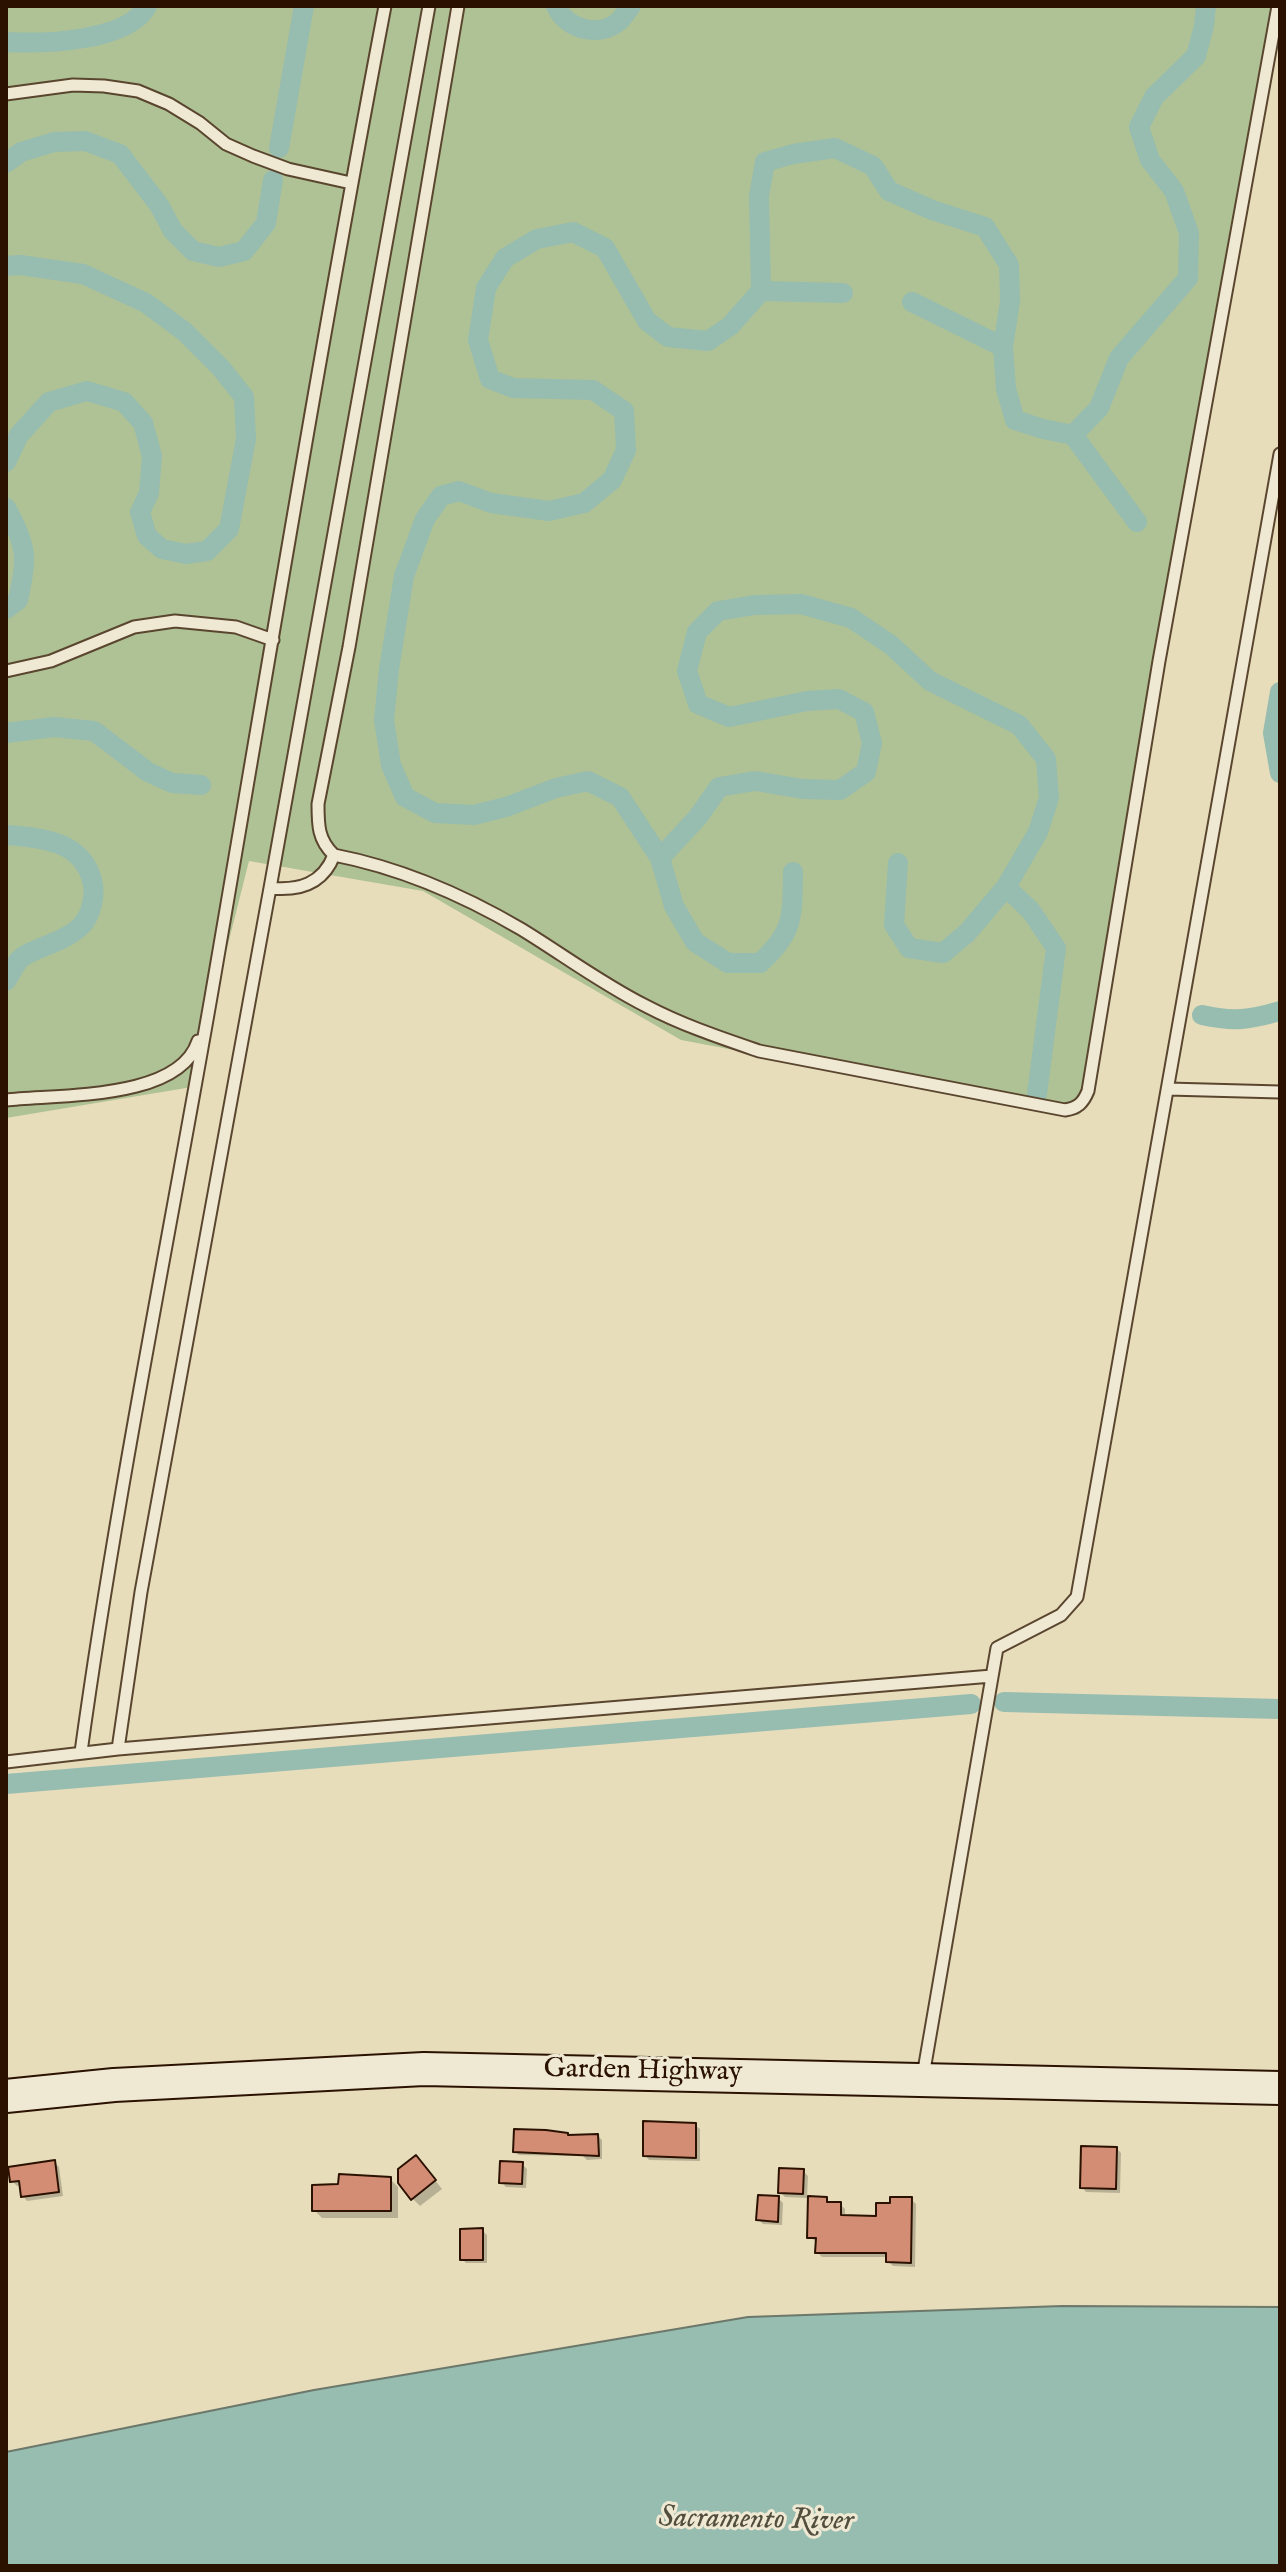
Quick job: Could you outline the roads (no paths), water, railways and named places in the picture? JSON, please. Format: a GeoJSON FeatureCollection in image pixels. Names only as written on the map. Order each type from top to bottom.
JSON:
{"type":"FeatureCollection","features":[{"type":"Feature","properties":{"kind":"main road","name":"Garden Highway"},"geometry":{"type":"LineString","coordinates":[[6,2096],[143,2083],[424,2069],[1280,2088]]}},
{"type":"Feature","properties":{"kind":"lane"},"geometry":{"type":"LineString","coordinates":[[81,1752],[103,1590],[210,1004],[351,183],[385,6]]}},
{"type":"Feature","properties":{"kind":"lane"},"geometry":{"type":"LineString","coordinates":[[118,1749],[141,1592],[429,6]]}},
{"type":"Feature","properties":{"kind":"lane"},"geometry":{"type":"LineString","coordinates":[[458,6],[352,631],[318,804],[318,828],[324,846],[334,855],[419,879],[463,898],[519,928],[644,1006],[727,1040],[759,1051],[1049,1108],[1076,1108],[1088,1091],[1159,661],[1278,6]]}},
{"type":"Feature","properties":{"kind":"lane"},"geometry":{"type":"LineString","coordinates":[[6,94],[73,85],[138,91],[169,104],[226,144],[253,156],[288,169],[351,183]]}},
{"type":"Feature","properties":{"kind":"lane"},"geometry":{"type":"LineString","coordinates":[[923,2079],[997,1648],[1061,1615],[1077,1597],[1280,454]]}},
{"type":"Feature","properties":{"kind":"lane"},"geometry":{"type":"LineString","coordinates":[[6,671],[51,661],[134,627],[175,621],[236,627],[273,640]]}},
{"type":"Feature","properties":{"kind":"lane"},"geometry":{"type":"LineString","coordinates":[[270,888],[290,890],[307,885],[329,869],[334,855]]}},
{"type":"Feature","properties":{"kind":"lane"},"geometry":{"type":"LineString","coordinates":[[6,1100],[122,1089],[164,1076],[181,1065],[195,1049],[210,1004]]}},
{"type":"Feature","properties":{"kind":"lane"},"geometry":{"type":"LineString","coordinates":[[1168,1089],[1280,1092]]}},
{"type":"Feature","properties":{"kind":"lane"},"geometry":{"type":"LineString","coordinates":[[6,1762],[81,1752],[992,1676]]}},
{"type":"Feature","properties":{"kind":"water","name":"Sacramento River"},"geometry":{"type":"Polygon","coordinates":[[[1062,2306],[1280,2307],[1280,2566],[6,2566],[6,2452],[314,2390],[748,2317],[1062,2306]]]}},
{"type":"Feature","properties":{"kind":"waterway"},"geometry":{"type":"LineString","coordinates":[[6,42],[61,41],[104,34],[137,18],[147,6]]}},
{"type":"Feature","properties":{"kind":"waterway"},"geometry":{"type":"LineString","coordinates":[[279,148],[304,6]]}},
{"type":"Feature","properties":{"kind":"waterway"},"geometry":{"type":"LineString","coordinates":[[556,6],[567,20],[583,29],[592,30],[610,27],[631,6]]}},
{"type":"Feature","properties":{"kind":"waterway"},"geometry":{"type":"LineString","coordinates":[[1037,1094],[1056,948],[1031,911],[1006,887],[1038,832],[1049,798],[1046,759],[1019,725],[930,681],[891,645],[851,618],[801,604],[755,605],[718,611],[697,632],[687,671],[698,704],[729,717],[807,701],[839,699],[864,712],[872,743],[866,772],[840,790],[803,789],[755,781],[719,787],[698,817],[660,858],[620,797],[588,781],[556,788],[506,807],[474,815],[435,813],[405,797],[391,765],[384,720],[389,669],[404,576],[425,519],[441,496],[459,491],[491,503],[549,511],[584,503],[612,480],[626,450],[624,411],[593,390],[513,388],[490,379],[478,340],[486,288],[505,258],[537,239],[573,232],[605,248],[647,321],[668,337],[708,341],[730,326],[761,291],[759,196],[765,162],[835,148],[873,166],[889,191],[932,210],[985,227],[1009,265],[1010,301],[1003,347],[1006,389],[1015,420],[1073,435],[1099,408],[1119,358],[1188,278],[1189,233],[1174,191],[1150,160],[1139,127],[1154,97],[1196,56],[1206,6]]}},
{"type":"Feature","properties":{"kind":"waterway"},"geometry":{"type":"LineString","coordinates":[[6,163],[21,152],[54,142],[85,141],[120,154],[159,205],[173,231],[193,251],[219,257],[244,251],[266,223],[273,180]]}},
{"type":"Feature","properties":{"kind":"waterway"},"geometry":{"type":"LineString","coordinates":[[6,266],[20,265],[83,274],[146,303],[185,332],[221,368],[244,397],[246,439],[229,529],[207,551],[186,554],[162,549],[147,536],[140,512],[149,493],[152,456],[143,423],[124,402],[87,391],[49,402],[19,435],[6,462]]}},
{"type":"Feature","properties":{"kind":"waterway"},"geometry":{"type":"LineString","coordinates":[[761,291],[843,293]]}},
{"type":"Feature","properties":{"kind":"waterway"},"geometry":{"type":"LineString","coordinates":[[912,302],[1003,347]]}},
{"type":"Feature","properties":{"kind":"waterway"},"geometry":{"type":"LineString","coordinates":[[1073,435],[1137,522]]}},
{"type":"Feature","properties":{"kind":"waterway"},"geometry":{"type":"LineString","coordinates":[[6,508],[24,553],[18,600],[6,609]]}},
{"type":"Feature","properties":{"kind":"waterway"},"geometry":{"type":"LineString","coordinates":[[1280,692],[1273,733],[1280,773]]}},
{"type":"Feature","properties":{"kind":"waterway"},"geometry":{"type":"LineString","coordinates":[[6,733],[54,727],[94,731],[148,772],[172,783],[201,785]]}},
{"type":"Feature","properties":{"kind":"waterway"},"geometry":{"type":"LineString","coordinates":[[6,835],[48,841],[72,851],[88,870],[93,885],[90,911],[82,925],[67,936],[24,956],[6,981]]}},
{"type":"Feature","properties":{"kind":"waterway"},"geometry":{"type":"LineString","coordinates":[[660,858],[674,906],[695,942],[728,963],[760,963],[780,941],[786,932],[791,912],[793,872]]}},
{"type":"Feature","properties":{"kind":"waterway"},"geometry":{"type":"LineString","coordinates":[[898,863],[894,925],[909,948],[943,953],[967,933],[1006,887]]}},
{"type":"Feature","properties":{"kind":"waterway"},"geometry":{"type":"LineString","coordinates":[[1202,1015],[1241,1019],[1280,1011]]}},
{"type":"Feature","properties":{"kind":"waterway"},"geometry":{"type":"LineString","coordinates":[[1004,1702],[1280,1709]]}},
{"type":"Feature","properties":{"kind":"waterway"},"geometry":{"type":"LineString","coordinates":[[6,1784],[971,1704]]}}]}
